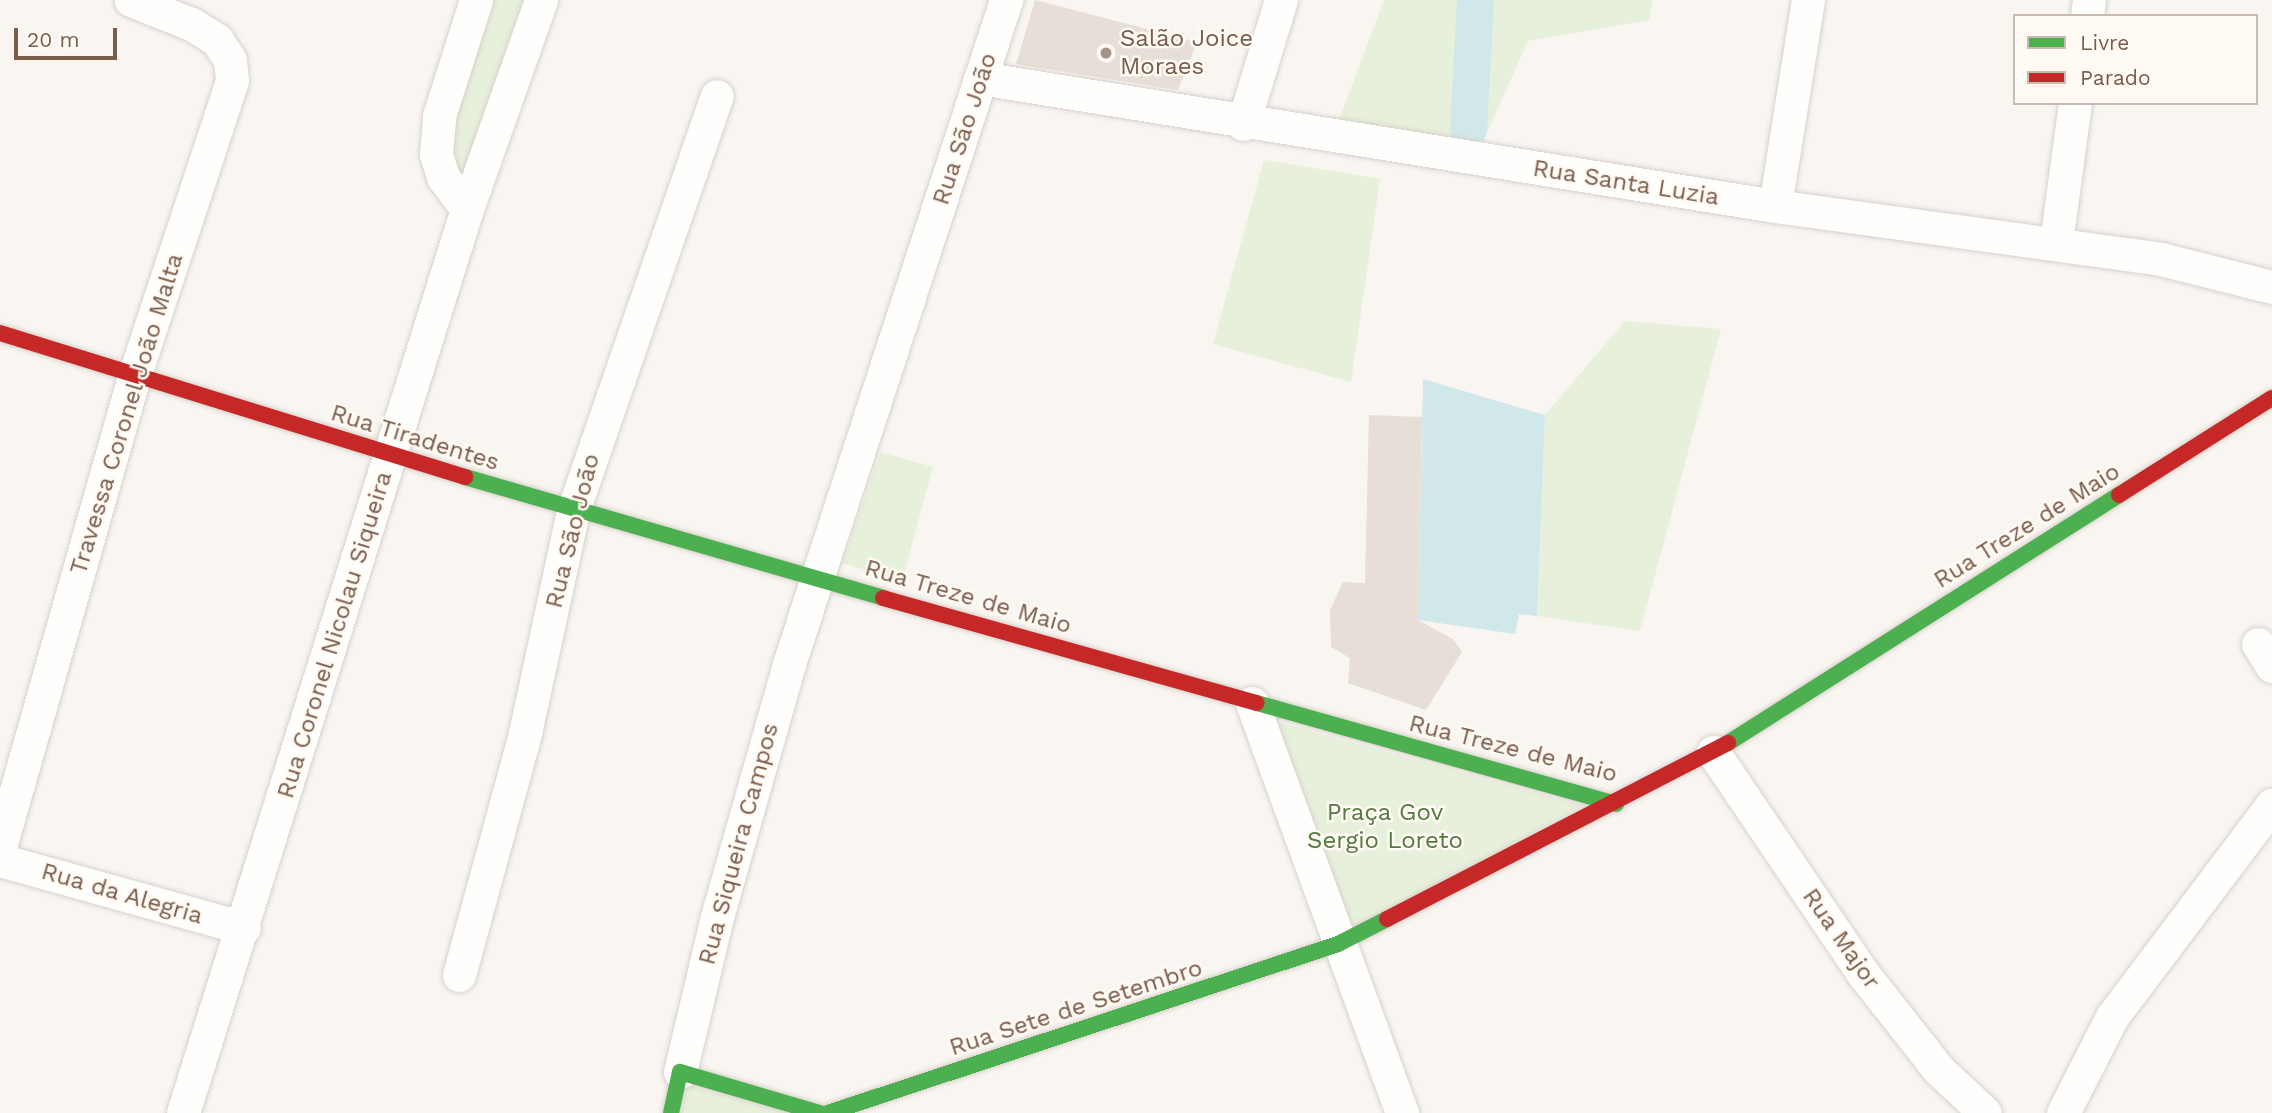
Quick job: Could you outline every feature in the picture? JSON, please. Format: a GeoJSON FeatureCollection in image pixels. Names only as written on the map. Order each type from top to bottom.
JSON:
{"type":"FeatureCollection","features":[{"type":"Feature","properties":{"kind":"street","name":"Travessa Coronel João Malta"},"geometry":{"type":"LineString","coordinates":[[0,847],[135,371],[232,80],[226,51],[196,12],[131,0]]}},
{"type":"Feature","properties":{"kind":"street"},"geometry":{"type":"LineString","coordinates":[[467,209],[443,177],[436,154],[439,116],[476,0]]}},
{"type":"Feature","properties":{"kind":"street","name":"Rua Coronel Nicolau Siqueira"},"geometry":{"type":"LineString","coordinates":[[183,1113],[244,928],[467,209],[541,0]]}},
{"type":"Feature","properties":{"kind":"street","name":"Rua São João"},"geometry":{"type":"LineString","coordinates":[[818,577],[1006,0]]}},
{"type":"Feature","properties":{"kind":"street"},"geometry":{"type":"LineString","coordinates":[[1243,124],[1281,0]]}},
{"type":"Feature","properties":{"kind":"street"},"geometry":{"type":"LineString","coordinates":[[1775,206],[1808,0]]}},
{"type":"Feature","properties":{"kind":"street","name":"Rua Santa Luzia"},"geometry":{"type":"LineString","coordinates":[[980,78],[1243,124],[1775,206],[2056,243],[2214,270],[2272,287]]}},
{"type":"Feature","properties":{"kind":"street","name":"Rua São João"},"geometry":{"type":"LineString","coordinates":[[459,975],[531,709],[573,511],[717,96]]}},
{"type":"Feature","properties":{"kind":"street"},"geometry":{"type":"LineString","coordinates":[[2056,243],[2075,105]]}},
{"type":"Feature","properties":{"kind":"street","name":"Rua Tiradentes"},"geometry":{"type":"LineString","coordinates":[[0,333],[135,371],[391,456],[573,511],[818,577]]}},
{"type":"Feature","properties":{"kind":"street","name":"Rua Treze de Maio"},"geometry":{"type":"LineString","coordinates":[[818,577],[1252,703],[1616,804],[1713,752],[2272,398]]}},
{"type":"Feature","properties":{"kind":"street","name":"Rua Siqueira Campos"},"geometry":{"type":"LineString","coordinates":[[671,1113],[717,917],[818,577]]}},
{"type":"Feature","properties":{"kind":"street"},"geometry":{"type":"LineString","coordinates":[[1252,703],[1402,1113]]}},
{"type":"Feature","properties":{"kind":"street","name":"Rua Major"},"geometry":{"type":"LineString","coordinates":[[1713,752],[1861,971],[1938,1069],[1984,1113]]}},
{"type":"Feature","properties":{"kind":"street","name":"Rua Sete de Setembro"},"geometry":{"type":"LineString","coordinates":[[828,1113],[1338,944],[1616,804]]}},
{"type":"Feature","properties":{"kind":"street"},"geometry":{"type":"LineString","coordinates":[[2063,1113],[2112,1017],[2272,805]]}},
{"type":"Feature","properties":{"kind":"street","name":"Rua da Alegria"},"geometry":{"type":"LineString","coordinates":[[0,860],[244,928]]}},
{"type":"Feature","properties":{"kind":"street"},"geometry":{"type":"LineString","coordinates":[[680,1072],[819,1113]]}},
{"type":"Feature","properties":{"kind":"green space"},"geometry":{"type":"Polygon","coordinates":[[[485,0],[531,0],[462,189],[444,148],[485,0]]]}},
{"type":"Feature","properties":{"kind":"green space"},"geometry":{"type":"Polygon","coordinates":[[[1384,0],[1653,0],[1649,20],[1528,41],[1482,144],[1339,120],[1384,0]]]}},
{"type":"Feature","properties":{"kind":"green space"},"geometry":{"type":"Polygon","coordinates":[[[1264,160],[1380,179],[1351,382],[1213,344],[1264,160]]]}},
{"type":"Feature","properties":{"kind":"green space"},"geometry":{"type":"Polygon","coordinates":[[[1625,321],[1721,329],[1640,631],[1537,616],[1545,415],[1625,321]]]}},
{"type":"Feature","properties":{"kind":"green space"},"geometry":{"type":"Polygon","coordinates":[[[880,452],[933,467],[902,581],[842,563],[880,452]]]}},
{"type":"Feature","properties":{"kind":"green space","name":"Praça Gov Sergio Loreto"},"geometry":{"type":"Polygon","coordinates":[[[1267,719],[1583,806],[1346,932],[1267,719]]]}},
{"type":"Feature","properties":{"kind":"green space"},"geometry":{"type":"Polygon","coordinates":[[[687,1085],[789,1113],[679,1113],[687,1085]]]}},
{"type":"Feature","properties":{"kind":"water"},"geometry":{"type":"Polygon","coordinates":[[[1423,379],[1545,415],[1537,616],[1519,614],[1515,634],[1418,620],[1423,379]]]}},
{"type":"Feature","properties":{"kind":"building","name":"Salão Joice Moraes"},"geometry":{"type":"Polygon","coordinates":[[[1035,0],[1197,42],[1178,90],[1016,64],[1035,0]]]}},
{"type":"Feature","properties":{"kind":"building"},"geometry":{"type":"Polygon","coordinates":[[[1369,415],[1422,417],[1418,620],[1453,639],[1462,652],[1426,710],[1348,683],[1350,658],[1331,647],[1330,610],[1343,582],[1365,583],[1369,415]]]}},
{"type":"Feature","properties":{"kind":"waterway"},"geometry":{"type":"LineString","coordinates":[[1468,129],[1475,0]]}},
{"type":"Feature","properties":{"kind":"traffic: fast"},"geometry":{"type":"LineString","coordinates":[[465,477],[883,598]]}},
{"type":"Feature","properties":{"kind":"traffic: fast"},"geometry":{"type":"LineString","coordinates":[[1728,743],[2119,495]]}},
{"type":"Feature","properties":{"kind":"traffic: fast"},"geometry":{"type":"LineString","coordinates":[[1257,703],[1616,804]]}},
{"type":"Feature","properties":{"kind":"traffic: fast"},"geometry":{"type":"LineString","coordinates":[[828,1113],[1338,944],[1387,919]]}},
{"type":"Feature","properties":{"kind":"traffic: fast"},"geometry":{"type":"LineString","coordinates":[[671,1113],[680,1072],[819,1113]]}},
{"type":"Feature","properties":{"kind":"traffic: jam"},"geometry":{"type":"LineString","coordinates":[[0,333],[465,477]]}},
{"type":"Feature","properties":{"kind":"traffic: jam"},"geometry":{"type":"LineString","coordinates":[[2119,495],[2272,398]]}},
{"type":"Feature","properties":{"kind":"traffic: jam"},"geometry":{"type":"LineString","coordinates":[[883,598],[1257,703]]}},
{"type":"Feature","properties":{"kind":"traffic: jam"},"geometry":{"type":"LineString","coordinates":[[1387,919],[1728,743]]}},
{"type":"Feature","properties":{"kind":"place","name":"Salão Joice Moraes"},"geometry":{"type":"Point","coordinates":[1106,53]}}]}
